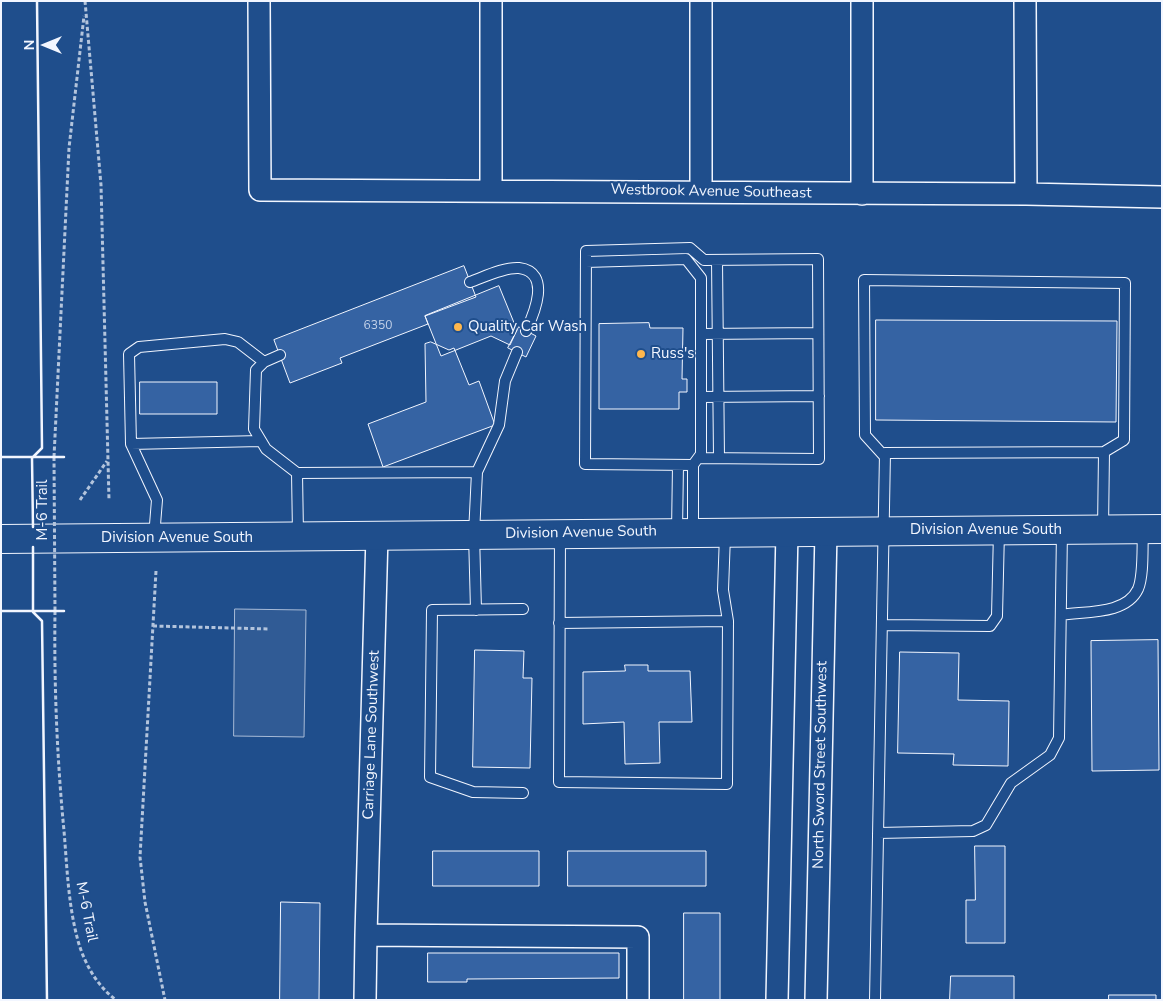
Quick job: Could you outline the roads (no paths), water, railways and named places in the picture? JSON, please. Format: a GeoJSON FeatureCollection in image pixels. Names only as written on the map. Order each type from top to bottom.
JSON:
{"type":"FeatureCollection","features":[{"type":"Feature","properties":{"kind":"main road","name":"Division Avenue South"},"geometry":{"type":"LineString","coordinates":[[1,538],[298,537],[685,531],[1152,529]]}},
{"type":"Feature","properties":{"kind":"street","name":"Westbrook Avenue Southeast"},"geometry":{"type":"LineString","coordinates":[[259,1],[260,190],[1026,194],[1162,197]]}},
{"type":"Feature","properties":{"kind":"street"},"geometry":{"type":"LineString","coordinates":[[490,1],[491,191]]}},
{"type":"Feature","properties":{"kind":"street"},"geometry":{"type":"LineString","coordinates":[[701,1],[701,192]]}},
{"type":"Feature","properties":{"kind":"street"},"geometry":{"type":"LineString","coordinates":[[862,1],[862,194]]}},
{"type":"Feature","properties":{"kind":"street"},"geometry":{"type":"LineString","coordinates":[[1025,1],[1026,194]]}},
{"type":"Feature","properties":{"kind":"street"},"geometry":{"type":"LineString","coordinates":[[777,1000],[787,531]]}},
{"type":"Feature","properties":{"kind":"street","name":"North Sword Street Southwest"},"geometry":{"type":"LineString","coordinates":[[816,1000],[826,531]]}},
{"type":"Feature","properties":{"kind":"street","name":"Carriage Lane Southwest"},"geometry":{"type":"LineString","coordinates":[[365,1000],[377,535]]}},
{"type":"Feature","properties":{"kind":"street"},"geometry":{"type":"LineString","coordinates":[[366,935],[638,938],[638,1000]]}},
{"type":"Feature","properties":{"kind":"lane"},"geometry":{"type":"LineString","coordinates":[[690,248],[704,260],[717,260],[818,259],[819,459],[719,458],[678,464],[585,464],[586,251],[690,248]]}},
{"type":"Feature","properties":{"kind":"lane"},"geometry":{"type":"LineString","coordinates":[[586,262],[686,259],[701,278],[701,454],[696,461],[685,531]]}},
{"type":"Feature","properties":{"kind":"lane"},"geometry":{"type":"LineString","coordinates":[[717,260],[719,458]]}},
{"type":"Feature","properties":{"kind":"lane"},"geometry":{"type":"LineString","coordinates":[[470,282],[518,268],[528,270],[536,280],[539,290],[537,308],[526,331]]}},
{"type":"Feature","properties":{"kind":"lane"},"geometry":{"type":"LineString","coordinates":[[875,1000],[883,625],[884,531],[885,458],[885,453],[1104,452],[1124,440],[1125,283],[864,280],[865,435],[885,458]]}},
{"type":"Feature","properties":{"kind":"lane"},"geometry":{"type":"LineString","coordinates":[[701,334],[818,333]]}},
{"type":"Feature","properties":{"kind":"lane"},"geometry":{"type":"LineString","coordinates":[[154,538],[157,500],[131,444],[128,354],[138,347],[225,339],[238,342],[264,362]]}},
{"type":"Feature","properties":{"kind":"lane"},"geometry":{"type":"LineString","coordinates":[[476,610],[474,534],[477,472],[499,425],[505,381],[517,352]]}},
{"type":"Feature","properties":{"kind":"lane"},"geometry":{"type":"LineString","coordinates":[[280,355],[264,362],[255,375],[254,429],[266,449],[297,473],[477,472]]}},
{"type":"Feature","properties":{"kind":"lane"},"geometry":{"type":"LineString","coordinates":[[701,397],[818,396]]}},
{"type":"Feature","properties":{"kind":"lane"},"geometry":{"type":"LineString","coordinates":[[131,444],[260,441]]}},
{"type":"Feature","properties":{"kind":"lane"},"geometry":{"type":"LineString","coordinates":[[1103,530],[1104,452]]}},
{"type":"Feature","properties":{"kind":"lane"},"geometry":{"type":"LineString","coordinates":[[678,464],[685,531]]}},
{"type":"Feature","properties":{"kind":"lane"},"geometry":{"type":"LineString","coordinates":[[297,473],[298,537]]}},
{"type":"Feature","properties":{"kind":"lane"},"geometry":{"type":"LineString","coordinates":[[878,833],[973,831],[986,825],[1011,783],[1050,755],[1059,738],[1062,529]]}},
{"type":"Feature","properties":{"kind":"lane"},"geometry":{"type":"LineString","coordinates":[[1061,615],[1121,606],[1131,598],[1139,588],[1152,529]]}},
{"type":"Feature","properties":{"kind":"lane"},"geometry":{"type":"LineString","coordinates":[[883,625],[990,626],[997,616],[999,530]]}},
{"type":"Feature","properties":{"kind":"lane"},"geometry":{"type":"LineString","coordinates":[[560,533],[559,782],[727,784],[728,621],[723,590],[725,531]]}},
{"type":"Feature","properties":{"kind":"lane"},"geometry":{"type":"LineString","coordinates":[[523,609],[432,610],[430,777],[472,792],[523,793]]}},
{"type":"Feature","properties":{"kind":"lane"},"geometry":{"type":"LineString","coordinates":[[559,623],[728,621]]}},
{"type":"Feature","properties":{"kind":"place","name":"Quality Car Wash"},"geometry":{"type":"Point","coordinates":[458,327]}},
{"type":"Feature","properties":{"kind":"place","name":"Russ's"},"geometry":{"type":"Point","coordinates":[641,354]}}]}
